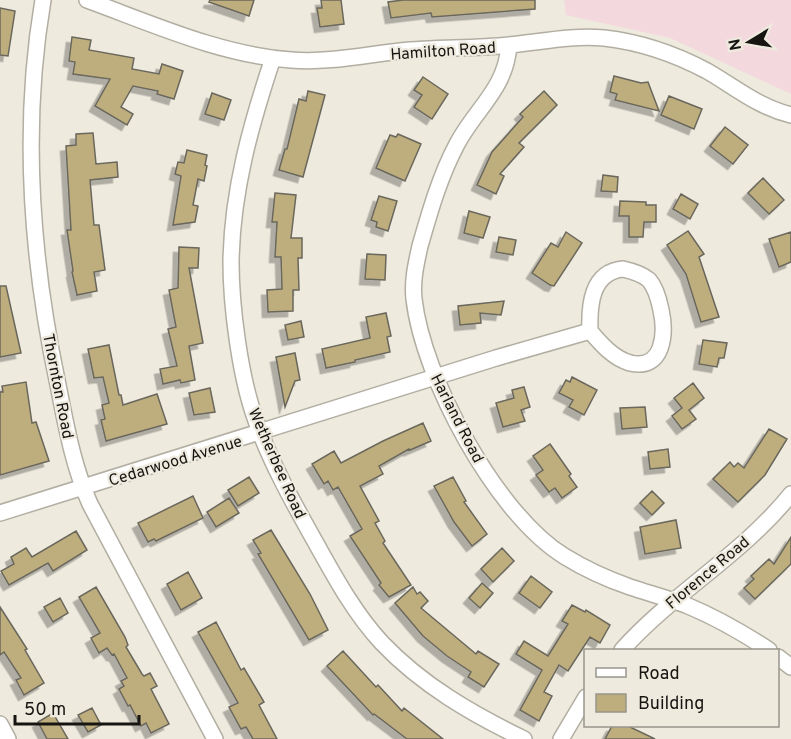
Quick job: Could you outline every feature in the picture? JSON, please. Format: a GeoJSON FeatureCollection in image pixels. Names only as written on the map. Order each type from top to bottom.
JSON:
{"type":"FeatureCollection","features":[{"type":"Feature","properties":{"kind":"street","name":"Thornton Road"},"geometry":{"type":"LineString","coordinates":[[43,0],[35,54],[31,105],[30,164],[33,223],[55,374],[72,449],[83,488],[111,545],[215,739]]}},
{"type":"Feature","properties":{"kind":"street","name":"Hamilton Road"},"geometry":{"type":"LineString","coordinates":[[87,0],[197,39],[273,58],[292,60],[326,60],[422,50],[509,45],[576,37],[628,42],[684,60],[708,72],[756,103],[789,119]]}},
{"type":"Feature","properties":{"kind":"street","name":"Harland Road"},"geometry":{"type":"LineString","coordinates":[[509,45],[506,66],[500,82],[464,132],[447,164],[416,261],[414,302],[422,336],[437,378],[480,464],[508,504],[529,528],[548,544],[588,569],[620,583],[673,600],[728,626],[766,649]]}},
{"type":"Feature","properties":{"kind":"street","name":"Wetherbee Road"},"geometry":{"type":"LineString","coordinates":[[273,58],[245,153],[235,210],[231,263],[234,310],[251,406],[261,433],[319,548],[353,606],[372,632],[418,677],[478,716],[524,739]]}},
{"type":"Feature","properties":{"kind":"street"},"geometry":{"type":"LineString","coordinates":[[623,269],[649,280],[658,297],[662,315],[663,338],[656,356],[646,362],[631,363],[608,350],[590,332],[592,297],[596,286],[605,275],[623,269]]}},
{"type":"Feature","properties":{"kind":"street","name":"Cedarwood Avenue"},"geometry":{"type":"LineString","coordinates":[[0,513],[496,358],[590,332]]}},
{"type":"Feature","properties":{"kind":"street","name":"Florence Road"},"geometry":{"type":"LineString","coordinates":[[624,649],[673,600],[765,523],[791,494]]}},
{"type":"Feature","properties":{"kind":"street"},"geometry":{"type":"LineString","coordinates":[[561,739],[584,699]]}},
{"type":"Feature","properties":{"kind":"street"},"geometry":{"type":"LineString","coordinates":[[0,724],[8,739]]}},
{"type":"Feature","properties":{"kind":"shaded area"},"geometry":{"type":"Polygon","coordinates":[[[564,0],[791,0],[791,94],[670,38],[566,15],[564,0]]]}},
{"type":"Feature","properties":{"kind":"building"},"geometry":{"type":"Polygon","coordinates":[[[210,0],[254,0],[249,16],[209,2],[210,0]]]}},
{"type":"Feature","properties":{"kind":"building"},"geometry":{"type":"Polygon","coordinates":[[[321,0],[341,0],[344,24],[320,27],[317,8],[322,8],[321,0]]]}},
{"type":"Feature","properties":{"kind":"building"},"geometry":{"type":"Polygon","coordinates":[[[535,0],[535,9],[432,17],[431,13],[391,18],[388,2],[535,0]]]}},
{"type":"Feature","properties":{"kind":"building"},"geometry":{"type":"Polygon","coordinates":[[[0,8],[15,11],[8,56],[0,55],[0,8]]]}},
{"type":"Feature","properties":{"kind":"building"},"geometry":{"type":"Polygon","coordinates":[[[72,37],[91,40],[89,50],[134,58],[132,69],[159,74],[162,64],[183,71],[174,99],[157,94],[158,91],[133,86],[121,107],[133,114],[127,125],[95,106],[110,79],[73,74],[75,62],[69,61],[72,37]]]}},
{"type":"Feature","properties":{"kind":"building"},"geometry":{"type":"Polygon","coordinates":[[[614,76],[641,83],[648,82],[659,111],[615,100],[617,94],[610,92],[614,76]]]}},
{"type":"Feature","properties":{"kind":"building"},"geometry":{"type":"Polygon","coordinates":[[[423,77],[448,94],[432,119],[414,107],[422,95],[414,90],[423,77]]]}},
{"type":"Feature","properties":{"kind":"building"},"geometry":{"type":"Polygon","coordinates":[[[308,91],[325,95],[303,177],[279,170],[285,149],[287,149],[299,99],[306,101],[308,91]]]}},
{"type":"Feature","properties":{"kind":"building"},"geometry":{"type":"Polygon","coordinates":[[[544,91],[557,105],[519,143],[524,147],[500,174],[504,176],[496,194],[477,185],[492,152],[523,117],[520,114],[544,91]]]}},
{"type":"Feature","properties":{"kind":"building"},"geometry":{"type":"Polygon","coordinates":[[[212,93],[231,100],[224,120],[205,114],[212,93]]]}},
{"type":"Feature","properties":{"kind":"building"},"geometry":{"type":"Polygon","coordinates":[[[669,96],[702,109],[694,129],[661,115],[669,96]]]}},
{"type":"Feature","properties":{"kind":"building"},"geometry":{"type":"Polygon","coordinates":[[[725,127],[748,145],[733,164],[710,146],[725,127]]]}},
{"type":"Feature","properties":{"kind":"building"},"geometry":{"type":"Polygon","coordinates":[[[93,133],[96,164],[117,162],[118,177],[90,180],[94,225],[99,225],[105,270],[94,272],[97,291],[77,295],[67,230],[71,230],[66,146],[76,145],[76,134],[93,133]]]}},
{"type":"Feature","properties":{"kind":"building"},"geometry":{"type":"Polygon","coordinates":[[[398,134],[421,144],[405,181],[376,168],[390,135],[396,137],[398,134]]]}},
{"type":"Feature","properties":{"kind":"building"},"geometry":{"type":"Polygon","coordinates":[[[187,150],[207,155],[205,165],[207,166],[204,181],[198,179],[193,205],[198,206],[195,222],[173,225],[181,176],[175,174],[178,162],[184,163],[187,150]]]}},
{"type":"Feature","properties":{"kind":"building"},"geometry":{"type":"Polygon","coordinates":[[[603,175],[618,177],[617,192],[601,191],[603,175]]]}},
{"type":"Feature","properties":{"kind":"building"},"geometry":{"type":"Polygon","coordinates":[[[763,178],[784,200],[769,214],[748,193],[763,178]]]}},
{"type":"Feature","properties":{"kind":"building"},"geometry":{"type":"Polygon","coordinates":[[[275,193],[296,195],[291,238],[302,238],[302,258],[298,258],[299,290],[293,290],[293,311],[268,312],[267,290],[282,289],[281,257],[275,257],[277,222],[272,222],[275,193]]]}},
{"type":"Feature","properties":{"kind":"building"},"geometry":{"type":"Polygon","coordinates":[[[681,194],[698,204],[690,219],[673,209],[681,194]]]}},
{"type":"Feature","properties":{"kind":"building"},"geometry":{"type":"Polygon","coordinates":[[[379,196],[397,201],[388,231],[376,227],[377,222],[371,220],[379,196]]]}},
{"type":"Feature","properties":{"kind":"building"},"geometry":{"type":"Polygon","coordinates":[[[620,201],[646,202],[646,205],[656,205],[656,222],[644,222],[643,237],[629,237],[629,216],[619,216],[620,201]]]}},
{"type":"Feature","properties":{"kind":"building"},"geometry":{"type":"Polygon","coordinates":[[[469,211],[490,217],[483,238],[464,233],[469,211]]]}},
{"type":"Feature","properties":{"kind":"building"},"geometry":{"type":"Polygon","coordinates":[[[688,231],[704,254],[699,257],[719,317],[701,322],[686,274],[667,245],[688,231]]]}},
{"type":"Feature","properties":{"kind":"building"},"geometry":{"type":"Polygon","coordinates":[[[566,232],[582,243],[554,286],[550,285],[532,273],[551,243],[558,247],[566,232]]]}},
{"type":"Feature","properties":{"kind":"building"},"geometry":{"type":"Polygon","coordinates":[[[791,232],[791,262],[779,267],[769,239],[791,232]]]}},
{"type":"Feature","properties":{"kind":"building"},"geometry":{"type":"Polygon","coordinates":[[[499,237],[516,240],[513,255],[496,252],[499,237]]]}},
{"type":"Feature","properties":{"kind":"building"},"geometry":{"type":"Polygon","coordinates":[[[179,247],[199,248],[198,268],[189,268],[203,343],[189,346],[195,380],[181,383],[180,380],[163,384],[160,369],[177,366],[168,329],[176,327],[169,290],[178,288],[179,247]]]}},
{"type":"Feature","properties":{"kind":"building"},"geometry":{"type":"Polygon","coordinates":[[[367,254],[386,255],[385,280],[365,279],[367,254]]]}},
{"type":"Feature","properties":{"kind":"building"},"geometry":{"type":"Polygon","coordinates":[[[0,286],[6,286],[21,353],[0,357],[0,286]]]}},
{"type":"Feature","properties":{"kind":"building"},"geometry":{"type":"Polygon","coordinates":[[[504,301],[501,315],[480,313],[481,323],[460,325],[458,306],[504,301]]]}},
{"type":"Feature","properties":{"kind":"building"},"geometry":{"type":"Polygon","coordinates":[[[386,313],[391,336],[387,337],[390,352],[326,368],[322,349],[370,338],[366,317],[386,313]]]}},
{"type":"Feature","properties":{"kind":"building"},"geometry":{"type":"Polygon","coordinates":[[[301,321],[304,337],[288,340],[285,325],[301,321]]]}},
{"type":"Feature","properties":{"kind":"building"},"geometry":{"type":"Polygon","coordinates":[[[703,340],[727,343],[724,358],[719,358],[717,367],[699,364],[703,340]]]}},
{"type":"Feature","properties":{"kind":"building"},"geometry":{"type":"Polygon","coordinates":[[[109,345],[123,405],[157,394],[167,424],[106,441],[101,420],[105,419],[102,405],[109,403],[103,377],[94,378],[88,349],[109,345]]]}},
{"type":"Feature","properties":{"kind":"building"},"geometry":{"type":"Polygon","coordinates":[[[295,353],[300,380],[295,381],[285,407],[276,357],[295,353]]]}},
{"type":"Feature","properties":{"kind":"building"},"geometry":{"type":"Polygon","coordinates":[[[572,377],[597,390],[584,415],[569,407],[573,400],[559,393],[566,380],[570,382],[572,377]]]}},
{"type":"Feature","properties":{"kind":"building"},"geometry":{"type":"Polygon","coordinates":[[[26,382],[32,423],[36,422],[49,461],[0,475],[0,392],[3,392],[2,386],[26,382]]]}},
{"type":"Feature","properties":{"kind":"building"},"geometry":{"type":"Polygon","coordinates":[[[693,383],[704,398],[689,410],[696,419],[682,429],[672,416],[682,408],[674,398],[693,383]]]}},
{"type":"Feature","properties":{"kind":"building"},"geometry":{"type":"Polygon","coordinates":[[[524,387],[530,407],[521,410],[525,421],[503,427],[496,403],[514,398],[512,390],[524,387]]]}},
{"type":"Feature","properties":{"kind":"building"},"geometry":{"type":"Polygon","coordinates":[[[210,388],[215,412],[194,415],[189,393],[210,388]]]}},
{"type":"Feature","properties":{"kind":"building"},"geometry":{"type":"Polygon","coordinates":[[[645,407],[647,427],[622,429],[620,408],[645,407]]]}},
{"type":"Feature","properties":{"kind":"building"},"geometry":{"type":"Polygon","coordinates":[[[423,423],[431,441],[409,449],[379,466],[383,474],[360,486],[379,521],[375,523],[385,541],[383,543],[411,585],[389,597],[379,585],[381,583],[350,536],[362,529],[338,487],[333,490],[328,481],[324,484],[312,464],[334,451],[341,463],[423,423]]]}},
{"type":"Feature","properties":{"kind":"building"},"geometry":{"type":"Polygon","coordinates":[[[769,429],[787,439],[765,475],[738,502],[713,479],[730,462],[734,467],[738,463],[744,468],[769,429]]]}},
{"type":"Feature","properties":{"kind":"building"},"geometry":{"type":"Polygon","coordinates":[[[550,444],[571,474],[569,476],[577,487],[562,498],[555,488],[549,492],[536,475],[543,470],[533,456],[550,444]]]}},
{"type":"Feature","properties":{"kind":"building"},"geometry":{"type":"Polygon","coordinates":[[[668,449],[670,467],[650,469],[648,452],[668,449]]]}},
{"type":"Feature","properties":{"kind":"building"},"geometry":{"type":"Polygon","coordinates":[[[249,477],[259,493],[238,506],[228,490],[249,477]]]}},
{"type":"Feature","properties":{"kind":"building"},"geometry":{"type":"Polygon","coordinates":[[[453,477],[466,501],[464,502],[487,534],[472,546],[454,522],[434,486],[453,477]]]}},
{"type":"Feature","properties":{"kind":"building"},"geometry":{"type":"Polygon","coordinates":[[[652,491],[664,503],[652,515],[640,503],[652,491]]]}},
{"type":"Feature","properties":{"kind":"building"},"geometry":{"type":"Polygon","coordinates":[[[193,496],[203,518],[156,541],[154,539],[148,542],[138,523],[193,496]]]}},
{"type":"Feature","properties":{"kind":"building"},"geometry":{"type":"Polygon","coordinates":[[[229,498],[239,513],[216,527],[207,512],[229,498]]]}},
{"type":"Feature","properties":{"kind":"building"},"geometry":{"type":"Polygon","coordinates":[[[676,520],[681,548],[645,554],[640,527],[676,520]]]}},
{"type":"Feature","properties":{"kind":"building"},"geometry":{"type":"Polygon","coordinates":[[[271,530],[310,594],[328,630],[309,640],[258,554],[261,553],[253,540],[271,530]]]}},
{"type":"Feature","properties":{"kind":"building"},"geometry":{"type":"Polygon","coordinates":[[[76,531],[87,550],[53,571],[48,563],[9,585],[1,571],[14,564],[11,557],[26,548],[32,557],[76,531]]]}},
{"type":"Feature","properties":{"kind":"building"},"geometry":{"type":"Polygon","coordinates":[[[791,537],[791,564],[755,599],[744,588],[754,579],[751,576],[769,559],[774,564],[791,537]]]}},
{"type":"Feature","properties":{"kind":"building"},"geometry":{"type":"Polygon","coordinates":[[[502,548],[514,561],[493,582],[481,569],[502,548]]]}},
{"type":"Feature","properties":{"kind":"building"},"geometry":{"type":"Polygon","coordinates":[[[188,572],[202,598],[181,610],[167,584],[188,572]]]}},
{"type":"Feature","properties":{"kind":"building"},"geometry":{"type":"Polygon","coordinates":[[[531,576],[552,592],[540,608],[519,593],[531,576]]]}},
{"type":"Feature","properties":{"kind":"building"},"geometry":{"type":"Polygon","coordinates":[[[482,583],[493,593],[480,608],[469,598],[482,583]]]}},
{"type":"Feature","properties":{"kind":"building"},"geometry":{"type":"Polygon","coordinates":[[[96,587],[125,637],[128,645],[126,647],[142,674],[144,676],[150,673],[157,686],[151,689],[169,724],[151,733],[146,723],[141,726],[119,689],[124,686],[121,681],[127,678],[114,654],[112,655],[107,648],[99,653],[91,638],[100,633],[79,597],[96,587]]]}},
{"type":"Feature","properties":{"kind":"building"},"geometry":{"type":"Polygon","coordinates":[[[413,587],[417,594],[420,592],[428,601],[421,608],[476,654],[478,651],[499,664],[484,687],[468,677],[471,672],[423,636],[395,603],[413,587]]]}},
{"type":"Feature","properties":{"kind":"building"},"geometry":{"type":"Polygon","coordinates":[[[60,598],[68,613],[53,622],[44,607],[60,598]]]}},
{"type":"Feature","properties":{"kind":"building"},"geometry":{"type":"Polygon","coordinates":[[[572,605],[585,612],[586,610],[610,625],[600,643],[590,637],[568,671],[559,665],[544,692],[552,696],[539,721],[520,710],[542,670],[516,654],[524,641],[548,656],[568,624],[562,621],[572,605]]]}},
{"type":"Feature","properties":{"kind":"building"},"geometry":{"type":"Polygon","coordinates":[[[0,607],[27,649],[25,650],[44,683],[24,695],[16,680],[21,678],[4,652],[0,655],[0,607]]]}},
{"type":"Feature","properties":{"kind":"building"},"geometry":{"type":"Polygon","coordinates":[[[216,622],[241,670],[244,668],[264,702],[259,705],[277,739],[253,739],[246,727],[241,729],[229,707],[238,703],[198,632],[216,622]]]}},
{"type":"Feature","properties":{"kind":"building"},"geometry":{"type":"Polygon","coordinates":[[[343,651],[402,711],[404,708],[443,739],[407,739],[373,715],[327,666],[343,651]]]}},
{"type":"Feature","properties":{"kind":"building"},"geometry":{"type":"Polygon","coordinates":[[[92,708],[101,725],[88,732],[78,715],[92,708]]]}},
{"type":"Feature","properties":{"kind":"building"},"geometry":{"type":"Polygon","coordinates":[[[53,713],[68,739],[47,739],[38,722],[53,713]]]}},
{"type":"Feature","properties":{"kind":"building"},"geometry":{"type":"Polygon","coordinates":[[[611,727],[630,727],[655,739],[605,739],[611,727]]]}}]}
